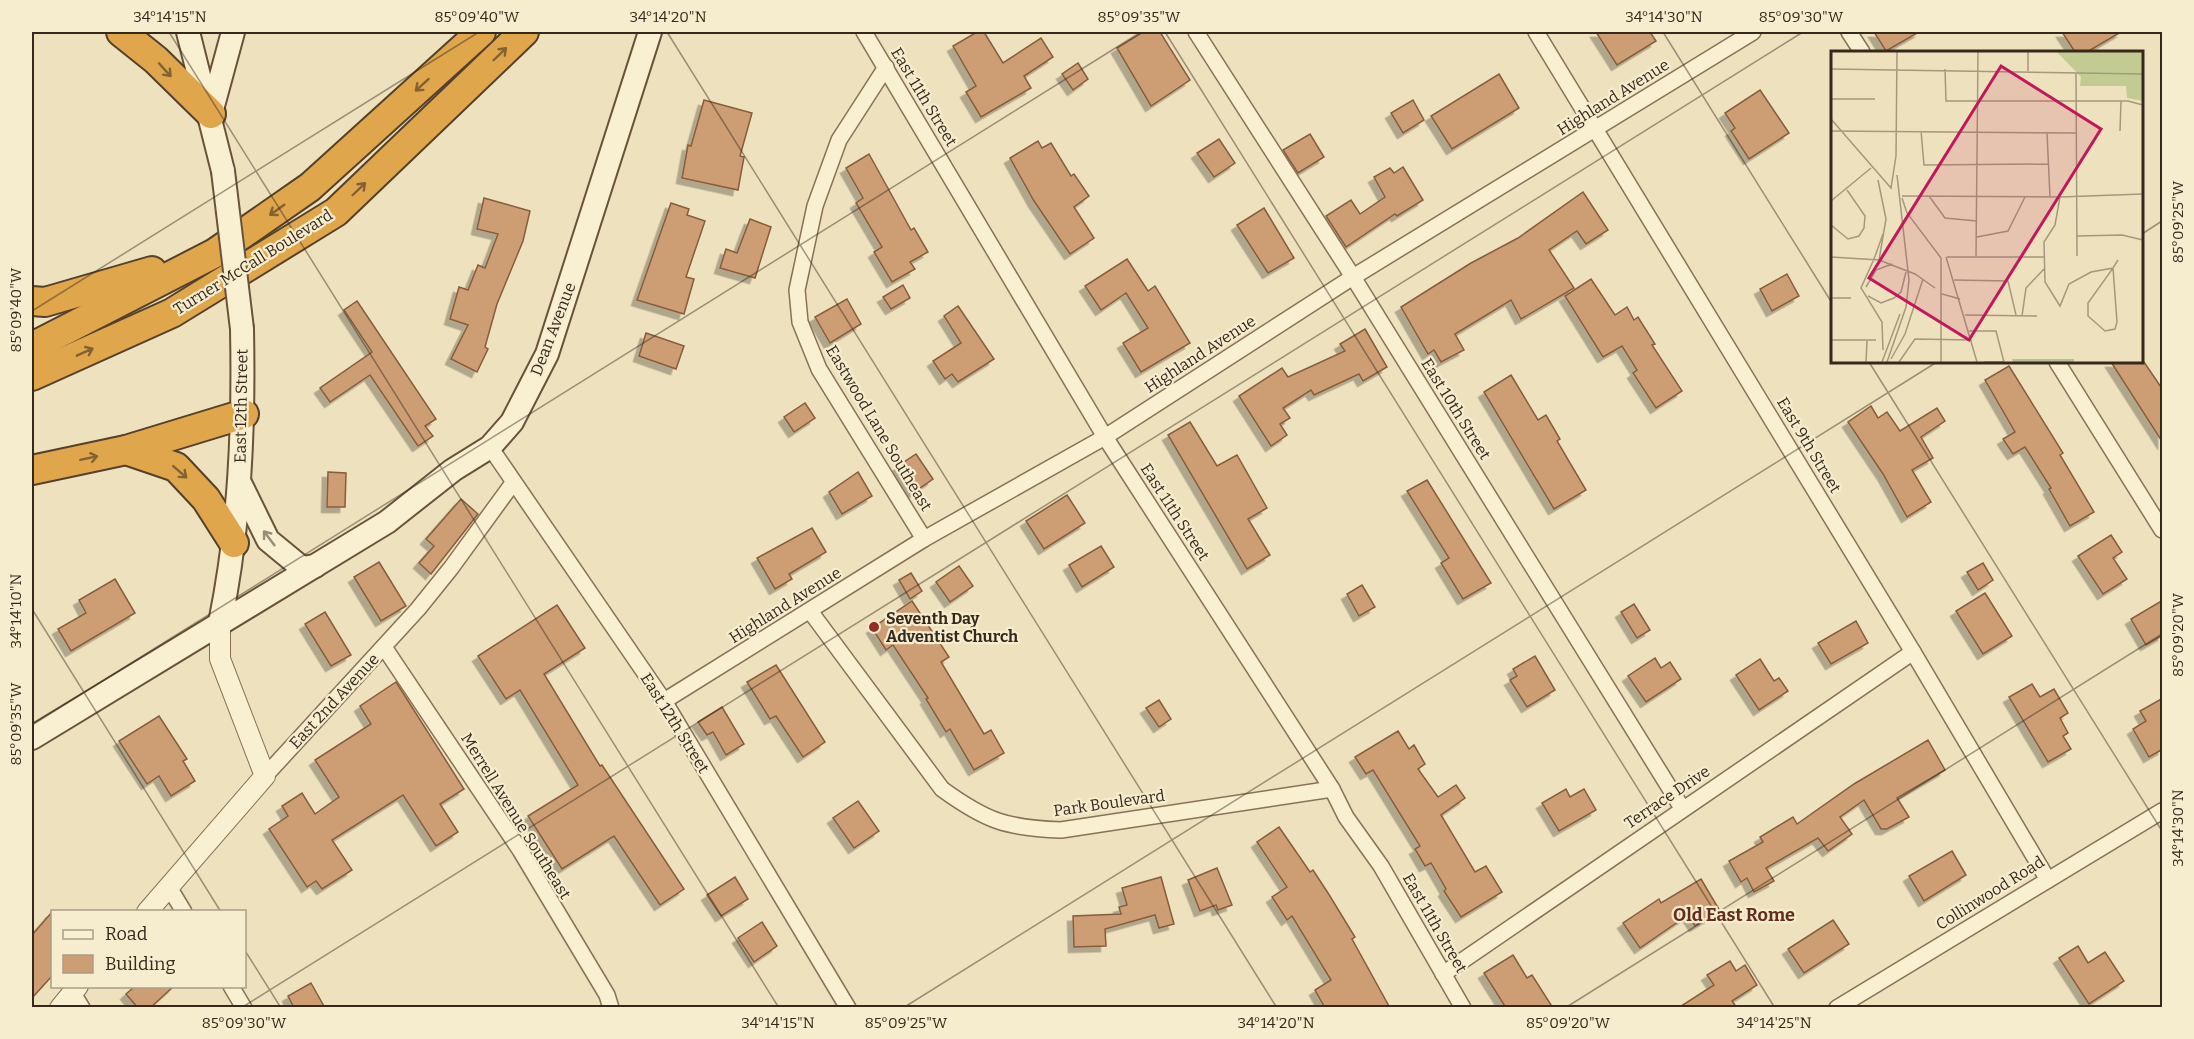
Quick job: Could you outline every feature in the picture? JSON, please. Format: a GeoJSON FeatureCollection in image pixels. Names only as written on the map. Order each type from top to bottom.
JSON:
{"type":"FeatureCollection","features":[{"type":"Feature","properties":{"kind":"highway"},"geometry":{"type":"LineString","coordinates":[[121,32],[156,60],[210,114]]}},
{"type":"Feature","properties":{"kind":"highway","name":"Turner McCall Boulevard"},"geometry":{"type":"LineString","coordinates":[[32,347],[215,254],[310,187],[481,32]]}},
{"type":"Feature","properties":{"kind":"highway","name":"Turner McCall Boulevard"},"geometry":{"type":"LineString","coordinates":[[32,376],[172,314],[336,212],[524,32]]}},
{"type":"Feature","properties":{"kind":"highway"},"geometry":{"type":"LineString","coordinates":[[32,301],[45,302],[215,254]]}},
{"type":"Feature","properties":{"kind":"highway"},"geometry":{"type":"LineString","coordinates":[[32,470],[126,450],[244,414]]}},
{"type":"Feature","properties":{"kind":"highway"},"geometry":{"type":"LineString","coordinates":[[126,450],[176,467],[206,499],[234,543]]}},
{"type":"Feature","properties":{"kind":"main road","name":"East 12th Street"},"geometry":{"type":"LineString","coordinates":[[188,32],[223,171],[242,329],[244,414],[239,481],[234,543],[220,623]]}},
{"type":"Feature","properties":{"kind":"main road"},"geometry":{"type":"LineString","coordinates":[[210,114],[234,32]]}},
{"type":"Feature","properties":{"kind":"main road","name":"Dean Avenue"},"geometry":{"type":"LineString","coordinates":[[32,738],[387,522],[453,470],[490,447],[512,422],[547,354],[650,32]]}},
{"type":"Feature","properties":{"kind":"main road"},"geometry":{"type":"LineString","coordinates":[[239,481],[268,540],[302,568],[315,566]]}},
{"type":"Feature","properties":{"kind":"street","name":"East 11th Street"},"geometry":{"type":"LineString","coordinates":[[864,32],[1105,437],[1332,789],[1346,817],[1381,866],[1463,1008]]}},
{"type":"Feature","properties":{"kind":"street","name":"East 10th Street"},"geometry":{"type":"LineString","coordinates":[[1196,32],[1353,277],[1682,808]]}},
{"type":"Feature","properties":{"kind":"street","name":"East 9th Street"},"geometry":{"type":"LineString","coordinates":[[1536,32],[1913,652],[2048,880]]}},
{"type":"Feature","properties":{"kind":"street","name":"Highland Avenue"},"geometry":{"type":"LineString","coordinates":[[664,701],[924,539],[1105,437],[1353,277],[1754,32]]}},
{"type":"Feature","properties":{"kind":"street"},"geometry":{"type":"LineString","coordinates":[[1849,32],[1861,51]]}},
{"type":"Feature","properties":{"kind":"street","name":"Eastwood Lane Southeast"},"geometry":{"type":"LineString","coordinates":[[886,68],[839,140],[815,206],[796,290],[800,322],[819,369],[924,539]]}},
{"type":"Feature","properties":{"kind":"street"},"geometry":{"type":"LineString","coordinates":[[2057,363],[2163,530]]}},
{"type":"Feature","properties":{"kind":"street","name":"East 12th Street"},"geometry":{"type":"LineString","coordinates":[[490,447],[664,701],[848,1008]]}},
{"type":"Feature","properties":{"kind":"street","name":"East 2nd Avenue"},"geometry":{"type":"LineString","coordinates":[[149,910],[265,776],[384,647],[451,568],[513,483]]}},
{"type":"Feature","properties":{"kind":"street","name":"Park Boulevard"},"geometry":{"type":"LineString","coordinates":[[810,611],[942,789],[969,809],[993,821],[1020,829],[1061,830],[1332,789]]}},
{"type":"Feature","properties":{"kind":"street","name":"East 12th Street"},"geometry":{"type":"LineString","coordinates":[[220,623],[220,659],[265,776]]}},
{"type":"Feature","properties":{"kind":"street","name":"Merrell Avenue Southeast"},"geometry":{"type":"LineString","coordinates":[[384,647],[520,850],[607,995],[611,1008]]}},
{"type":"Feature","properties":{"kind":"street","name":"Terrace Drive"},"geometry":{"type":"LineString","coordinates":[[1443,974],[1682,808],[1913,652]]}},
{"type":"Feature","properties":{"kind":"street","name":"Collinwood Road"},"geometry":{"type":"LineString","coordinates":[[1838,1008],[2163,811]]}},
{"type":"Feature","properties":{"kind":"street"},"geometry":{"type":"LineString","coordinates":[[169,887],[183,910]]}},
{"type":"Feature","properties":{"kind":"street"},"geometry":{"type":"LineString","coordinates":[[232,988],[244,1008]]}},
{"type":"Feature","properties":{"kind":"street"},"geometry":{"type":"LineString","coordinates":[[60,1008],[78,996]]}},
{"type":"Feature","properties":{"kind":"building"},"geometry":{"type":"Polygon","coordinates":[[[977,32],[984,32],[1003,63],[1041,38],[1053,57],[1024,76],[1031,88],[981,117],[966,92],[976,86],[953,46],[977,32]]]}},
{"type":"Feature","properties":{"kind":"building"},"geometry":{"type":"Polygon","coordinates":[[[1143,32],[1160,32],[1190,80],[1151,106],[1117,48],[1143,32]]]}},
{"type":"Feature","properties":{"kind":"building"},"geometry":{"type":"Polygon","coordinates":[[[1596,32],[1650,32],[1656,41],[1617,65],[1596,32]]]}},
{"type":"Feature","properties":{"kind":"building"},"geometry":{"type":"Polygon","coordinates":[[[1874,32],[1919,32],[1886,51],[1874,32]]]}},
{"type":"Feature","properties":{"kind":"building"},"geometry":{"type":"Polygon","coordinates":[[[2062,32],[2121,32],[2089,51],[2074,51],[2062,32]]]}},
{"type":"Feature","properties":{"kind":"building"},"geometry":{"type":"Polygon","coordinates":[[[1078,63],[1088,79],[1073,90],[1062,74],[1078,63]]]}},
{"type":"Feature","properties":{"kind":"building"},"geometry":{"type":"Polygon","coordinates":[[[1499,74],[1519,108],[1452,149],[1431,116],[1499,74]]]}},
{"type":"Feature","properties":{"kind":"building"},"geometry":{"type":"Polygon","coordinates":[[[1760,90],[1789,133],[1749,159],[1731,131],[1735,128],[1725,113],[1760,90]]]}},
{"type":"Feature","properties":{"kind":"building"},"geometry":{"type":"Polygon","coordinates":[[[704,100],[752,113],[740,156],[744,157],[738,190],[682,178],[688,145],[691,146],[704,100]]]}},
{"type":"Feature","properties":{"kind":"building"},"geometry":{"type":"Polygon","coordinates":[[[1413,100],[1424,120],[1403,133],[1391,113],[1413,100]]]}},
{"type":"Feature","properties":{"kind":"building"},"geometry":{"type":"Polygon","coordinates":[[[1310,134],[1324,157],[1298,173],[1283,150],[1310,134]]]}},
{"type":"Feature","properties":{"kind":"building"},"geometry":{"type":"Polygon","coordinates":[[[1219,139],[1235,163],[1214,177],[1197,153],[1219,139]]]}},
{"type":"Feature","properties":{"kind":"building"},"geometry":{"type":"Polygon","coordinates":[[[1038,141],[1042,148],[1051,143],[1071,176],[1074,174],[1089,196],[1074,207],[1094,238],[1070,254],[1034,201],[1010,158],[1038,141]]]}},
{"type":"Feature","properties":{"kind":"building"},"geometry":{"type":"Polygon","coordinates":[[[869,154],[911,230],[914,228],[928,252],[910,262],[915,269],[892,282],[874,252],[882,247],[856,203],[863,198],[846,168],[869,154]]]}},
{"type":"Feature","properties":{"kind":"building"},"geometry":{"type":"Polygon","coordinates":[[[1403,167],[1423,200],[1397,216],[1395,214],[1346,247],[1326,216],[1351,200],[1360,214],[1385,197],[1374,177],[1390,168],[1394,173],[1403,167]]]}},
{"type":"Feature","properties":{"kind":"building"},"geometry":{"type":"Polygon","coordinates":[[[1583,192],[1608,230],[1586,244],[1577,231],[1549,250],[1574,288],[1521,319],[1511,300],[1455,334],[1464,350],[1441,362],[1434,350],[1428,354],[1401,307],[1471,263],[1518,238],[1583,192]]]}},
{"type":"Feature","properties":{"kind":"building"},"geometry":{"type":"Polygon","coordinates":[[[484,198],[530,211],[523,241],[497,304],[485,347],[488,349],[477,372],[451,359],[468,325],[450,319],[459,287],[468,290],[478,265],[485,268],[498,234],[477,229],[484,198]]]}},
{"type":"Feature","properties":{"kind":"building"},"geometry":{"type":"Polygon","coordinates":[[[671,203],[689,209],[687,215],[705,221],[686,277],[694,279],[684,314],[637,300],[671,203]]]}},
{"type":"Feature","properties":{"kind":"building"},"geometry":{"type":"Polygon","coordinates":[[[1264,208],[1294,258],[1268,273],[1237,225],[1264,208]]]}},
{"type":"Feature","properties":{"kind":"building"},"geometry":{"type":"Polygon","coordinates":[[[750,219],[771,227],[755,278],[720,268],[726,249],[737,253],[750,219]]]}},
{"type":"Feature","properties":{"kind":"building"},"geometry":{"type":"Polygon","coordinates":[[[1127,259],[1148,291],[1155,286],[1190,343],[1141,372],[1123,343],[1148,328],[1126,293],[1101,310],[1085,286],[1127,259]]]}},
{"type":"Feature","properties":{"kind":"building"},"geometry":{"type":"Polygon","coordinates":[[[1787,274],[1799,296],[1772,311],[1760,289],[1787,274]]]}},
{"type":"Feature","properties":{"kind":"building"},"geometry":{"type":"Polygon","coordinates":[[[1591,279],[1615,315],[1627,307],[1634,320],[1638,317],[1655,344],[1652,345],[1682,391],[1656,408],[1633,373],[1637,370],[1622,346],[1603,357],[1565,296],[1591,279]]]}},
{"type":"Feature","properties":{"kind":"building"},"geometry":{"type":"Polygon","coordinates":[[[903,285],[910,298],[891,309],[883,297],[903,285]]]}},
{"type":"Feature","properties":{"kind":"building"},"geometry":{"type":"Polygon","coordinates":[[[847,299],[861,324],[830,343],[815,317],[847,299]]]}},
{"type":"Feature","properties":{"kind":"building"},"geometry":{"type":"Polygon","coordinates":[[[357,301],[436,419],[425,426],[433,436],[418,446],[370,375],[330,402],[320,388],[372,352],[344,310],[357,301]]]}},
{"type":"Feature","properties":{"kind":"building"},"geometry":{"type":"Polygon","coordinates":[[[958,306],[994,359],[958,382],[952,374],[945,379],[933,361],[961,343],[944,316],[958,306]]]}},
{"type":"Feature","properties":{"kind":"building"},"geometry":{"type":"Polygon","coordinates":[[[1365,329],[1387,367],[1363,381],[1359,374],[1314,395],[1311,390],[1283,408],[1290,418],[1280,424],[1287,435],[1271,446],[1239,396],[1282,368],[1288,377],[1345,351],[1340,344],[1365,329]]]}},
{"type":"Feature","properties":{"kind":"building"},"geometry":{"type":"Polygon","coordinates":[[[646,333],[684,346],[676,369],[639,356],[646,333]]]}},
{"type":"Feature","properties":{"kind":"building"},"geometry":{"type":"Polygon","coordinates":[[[2144,362],[2163,390],[2163,443],[2112,363],[2144,362]]]}},
{"type":"Feature","properties":{"kind":"building"},"geometry":{"type":"Polygon","coordinates":[[[2009,366],[2063,453],[2060,455],[2094,512],[2070,526],[2049,489],[2051,488],[2025,447],[2013,454],[2003,439],[2015,432],[1985,380],[2009,366]]]}},
{"type":"Feature","properties":{"kind":"building"},"geometry":{"type":"Polygon","coordinates":[[[1511,375],[1538,420],[1546,415],[1560,439],[1557,441],[1586,490],[1554,509],[1484,392],[1511,375]]]}},
{"type":"Feature","properties":{"kind":"building"},"geometry":{"type":"Polygon","coordinates":[[[805,403],[815,418],[794,432],[784,417],[805,403]]]}},
{"type":"Feature","properties":{"kind":"building"},"geometry":{"type":"Polygon","coordinates":[[[1871,406],[1878,418],[1887,412],[1900,431],[1937,408],[1945,421],[1921,437],[1933,458],[1912,470],[1931,502],[1907,517],[1883,474],[1848,422],[1871,406]]]}},
{"type":"Feature","properties":{"kind":"building"},"geometry":{"type":"Polygon","coordinates":[[[1190,422],[1217,466],[1237,455],[1267,508],[1248,519],[1270,555],[1247,569],[1168,435],[1190,422]]]}},
{"type":"Feature","properties":{"kind":"building"},"geometry":{"type":"Polygon","coordinates":[[[916,454],[933,479],[913,493],[895,468],[916,454]]]}},
{"type":"Feature","properties":{"kind":"building"},"geometry":{"type":"Polygon","coordinates":[[[328,472],[346,473],[345,507],[327,507],[328,472]]]}},
{"type":"Feature","properties":{"kind":"building"},"geometry":{"type":"Polygon","coordinates":[[[858,472],[872,496],[842,514],[829,492],[858,472]]]}},
{"type":"Feature","properties":{"kind":"building"},"geometry":{"type":"Polygon","coordinates":[[[1427,480],[1491,583],[1463,599],[1441,563],[1449,558],[1407,491],[1427,480]]]}},
{"type":"Feature","properties":{"kind":"building"},"geometry":{"type":"Polygon","coordinates":[[[1067,495],[1085,523],[1044,549],[1026,521],[1067,495]]]}},
{"type":"Feature","properties":{"kind":"building"},"geometry":{"type":"Polygon","coordinates":[[[461,499],[478,514],[431,574],[419,563],[434,546],[426,539],[461,499]]]}},
{"type":"Feature","properties":{"kind":"building"},"geometry":{"type":"Polygon","coordinates":[[[812,528],[826,552],[789,574],[792,579],[775,589],[757,558],[812,528]]]}},
{"type":"Feature","properties":{"kind":"building"},"geometry":{"type":"Polygon","coordinates":[[[2111,535],[2122,552],[2113,558],[2127,579],[2103,594],[2078,556],[2111,535]]]}},
{"type":"Feature","properties":{"kind":"building"},"geometry":{"type":"Polygon","coordinates":[[[1101,546],[1114,567],[1082,587],[1069,565],[1101,546]]]}},
{"type":"Feature","properties":{"kind":"building"},"geometry":{"type":"Polygon","coordinates":[[[379,562],[406,606],[381,621],[354,577],[379,562]]]}},
{"type":"Feature","properties":{"kind":"building"},"geometry":{"type":"Polygon","coordinates":[[[1983,563],[1993,580],[1978,590],[1967,572],[1983,563]]]}},
{"type":"Feature","properties":{"kind":"building"},"geometry":{"type":"Polygon","coordinates":[[[959,566],[973,586],[950,602],[936,582],[959,566]]]}},
{"type":"Feature","properties":{"kind":"building"},"geometry":{"type":"Polygon","coordinates":[[[911,573],[922,591],[910,599],[899,580],[911,573]]]}},
{"type":"Feature","properties":{"kind":"building"},"geometry":{"type":"Polygon","coordinates":[[[115,579],[135,613],[71,651],[58,629],[86,613],[79,600],[115,579]]]}},
{"type":"Feature","properties":{"kind":"building"},"geometry":{"type":"Polygon","coordinates":[[[1362,585],[1375,607],[1359,616],[1347,594],[1362,585]]]}},
{"type":"Feature","properties":{"kind":"building"},"geometry":{"type":"Polygon","coordinates":[[[1985,593],[2012,636],[1983,654],[1956,611],[1985,593]]]}},
{"type":"Feature","properties":{"kind":"building"},"geometry":{"type":"Polygon","coordinates":[[[2163,600],[2163,635],[2146,645],[2131,619],[2163,600]]]}},
{"type":"Feature","properties":{"kind":"building"},"geometry":{"type":"Polygon","coordinates":[[[912,601],[949,657],[941,662],[984,734],[991,730],[1004,753],[974,770],[950,729],[946,732],[926,699],[928,698],[893,645],[886,650],[872,628],[912,601]]]}},
{"type":"Feature","properties":{"kind":"building"},"geometry":{"type":"Polygon","coordinates":[[[1634,604],[1650,630],[1637,638],[1621,612],[1634,604]]]}},
{"type":"Feature","properties":{"kind":"building"},"geometry":{"type":"Polygon","coordinates":[[[557,605],[585,648],[544,674],[600,766],[602,765],[684,889],[660,905],[614,836],[562,869],[528,816],[578,785],[520,690],[506,699],[478,656],[557,605]]]}},
{"type":"Feature","properties":{"kind":"building"},"geometry":{"type":"Polygon","coordinates":[[[325,612],[351,655],[331,666],[305,624],[325,612]]]}},
{"type":"Feature","properties":{"kind":"building"},"geometry":{"type":"Polygon","coordinates":[[[1856,621],[1868,643],[1831,664],[1818,643],[1856,621]]]}},
{"type":"Feature","properties":{"kind":"building"},"geometry":{"type":"Polygon","coordinates":[[[1535,656],[1555,690],[1527,707],[1510,680],[1517,676],[1513,669],[1535,656]]]}},
{"type":"Feature","properties":{"kind":"building"},"geometry":{"type":"Polygon","coordinates":[[[1655,658],[1661,668],[1670,662],[1681,679],[1646,702],[1628,676],[1655,658]]]}},
{"type":"Feature","properties":{"kind":"building"},"geometry":{"type":"Polygon","coordinates":[[[1760,659],[1774,681],[1779,678],[1788,691],[1759,710],[1736,675],[1760,659]]]}},
{"type":"Feature","properties":{"kind":"building"},"geometry":{"type":"Polygon","coordinates":[[[776,665],[825,742],[803,757],[776,716],[770,719],[747,682],[776,665]]]}},
{"type":"Feature","properties":{"kind":"building"},"geometry":{"type":"Polygon","coordinates":[[[396,682],[464,789],[440,804],[458,832],[436,846],[403,795],[332,840],[352,870],[322,889],[316,881],[307,887],[269,829],[288,816],[282,806],[302,793],[315,814],[339,797],[315,760],[371,724],[360,706],[396,682]]]}},
{"type":"Feature","properties":{"kind":"building"},"geometry":{"type":"Polygon","coordinates":[[[2032,684],[2040,697],[2054,689],[2068,713],[2060,718],[2068,733],[2063,736],[2071,749],[2048,762],[2009,697],[2032,684]]]}},
{"type":"Feature","properties":{"kind":"building"},"geometry":{"type":"Polygon","coordinates":[[[2163,698],[2163,749],[2149,757],[2133,729],[2146,721],[2140,711],[2163,698]]]}},
{"type":"Feature","properties":{"kind":"building"},"geometry":{"type":"Polygon","coordinates":[[[1159,700],[1171,719],[1159,727],[1146,708],[1159,700]]]}},
{"type":"Feature","properties":{"kind":"building"},"geometry":{"type":"Polygon","coordinates":[[[722,707],[744,744],[726,755],[713,732],[707,735],[698,722],[722,707]]]}},
{"type":"Feature","properties":{"kind":"building"},"geometry":{"type":"Polygon","coordinates":[[[159,716],[187,759],[183,761],[195,781],[171,796],[159,776],[147,784],[119,741],[159,716]]]}},
{"type":"Feature","properties":{"kind":"building"},"geometry":{"type":"Polygon","coordinates":[[[1398,731],[1409,749],[1414,745],[1425,764],[1418,769],[1438,797],[1456,785],[1465,798],[1441,815],[1475,872],[1486,866],[1502,892],[1461,917],[1444,891],[1446,889],[1431,863],[1425,866],[1415,849],[1420,846],[1373,770],[1366,774],[1355,757],[1398,731]]]}},
{"type":"Feature","properties":{"kind":"building"},"geometry":{"type":"Polygon","coordinates":[[[1928,740],[1945,770],[1897,798],[1909,817],[1887,829],[1881,829],[1864,800],[1840,817],[1852,834],[1828,851],[1818,838],[1766,868],[1774,881],[1754,892],[1747,878],[1741,882],[1729,861],[1763,842],[1760,837],[1793,817],[1797,824],[1854,784],[1928,740]]]}},
{"type":"Feature","properties":{"kind":"building"},"geometry":{"type":"Polygon","coordinates":[[[1566,789],[1570,797],[1584,789],[1596,810],[1559,831],[1542,803],[1566,789]]]}},
{"type":"Feature","properties":{"kind":"building"},"geometry":{"type":"Polygon","coordinates":[[[858,801],[879,831],[854,848],[833,818],[858,801]]]}},
{"type":"Feature","properties":{"kind":"building"},"geometry":{"type":"Polygon","coordinates":[[[1279,827],[1310,872],[1313,870],[1355,937],[1352,939],[1390,1008],[1325,1008],[1315,990],[1331,980],[1292,916],[1287,920],[1272,897],[1287,887],[1257,842],[1279,827]]]}},
{"type":"Feature","properties":{"kind":"building"},"geometry":{"type":"Polygon","coordinates":[[[1952,851],[1966,875],[1924,901],[1909,876],[1952,851]]]}},
{"type":"Feature","properties":{"kind":"building"},"geometry":{"type":"Polygon","coordinates":[[[1217,868],[1232,905],[1218,910],[1216,905],[1200,911],[1188,880],[1217,868]]]}},
{"type":"Feature","properties":{"kind":"building"},"geometry":{"type":"Polygon","coordinates":[[[735,877],[748,899],[721,916],[707,895],[735,877]]]}},
{"type":"Feature","properties":{"kind":"building"},"geometry":{"type":"Polygon","coordinates":[[[1161,877],[1174,924],[1159,928],[1155,915],[1105,929],[1106,946],[1074,947],[1073,916],[1121,914],[1119,907],[1127,905],[1122,888],[1161,877]]]}},
{"type":"Feature","properties":{"kind":"building"},"geometry":{"type":"Polygon","coordinates":[[[1701,879],[1720,911],[1695,926],[1688,915],[1640,948],[1623,923],[1659,899],[1661,903],[1701,879]]]}},
{"type":"Feature","properties":{"kind":"building"},"geometry":{"type":"Polygon","coordinates":[[[51,913],[51,977],[32,998],[32,935],[51,913]]]}},
{"type":"Feature","properties":{"kind":"building"},"geometry":{"type":"Polygon","coordinates":[[[1833,920],[1849,944],[1804,973],[1788,949],[1833,920]]]}},
{"type":"Feature","properties":{"kind":"building"},"geometry":{"type":"Polygon","coordinates":[[[762,922],[777,946],[754,962],[738,938],[762,922]]]}},
{"type":"Feature","properties":{"kind":"building"},"geometry":{"type":"Polygon","coordinates":[[[2078,946],[2088,963],[2105,952],[2124,981],[2089,1004],[2059,958],[2078,946]]]}},
{"type":"Feature","properties":{"kind":"building"},"geometry":{"type":"Polygon","coordinates":[[[1513,955],[1527,978],[1532,975],[1553,1008],[1506,1008],[1484,973],[1513,955]]]}},
{"type":"Feature","properties":{"kind":"building"},"geometry":{"type":"Polygon","coordinates":[[[1730,961],[1736,971],[1745,965],[1757,985],[1732,1001],[1737,1008],[1678,1008],[1714,985],[1707,975],[1730,961]]]}},
{"type":"Feature","properties":{"kind":"building"},"geometry":{"type":"Polygon","coordinates":[[[311,983],[325,1008],[294,1008],[288,996],[311,983]]]}},
{"type":"Feature","properties":{"kind":"building"},"geometry":{"type":"Polygon","coordinates":[[[133,988],[172,988],[150,1008],[138,1008],[126,994],[133,988]]]}},
{"type":"Feature","properties":{"kind":"place","name":"Seventh Day Adventist Church"},"geometry":{"type":"Point","coordinates":[874,627]}},
{"type":"Feature","properties":{"kind":"district","name":"Old East Rome"},"geometry":{"type":"Point","coordinates":[1734,915]}}]}
